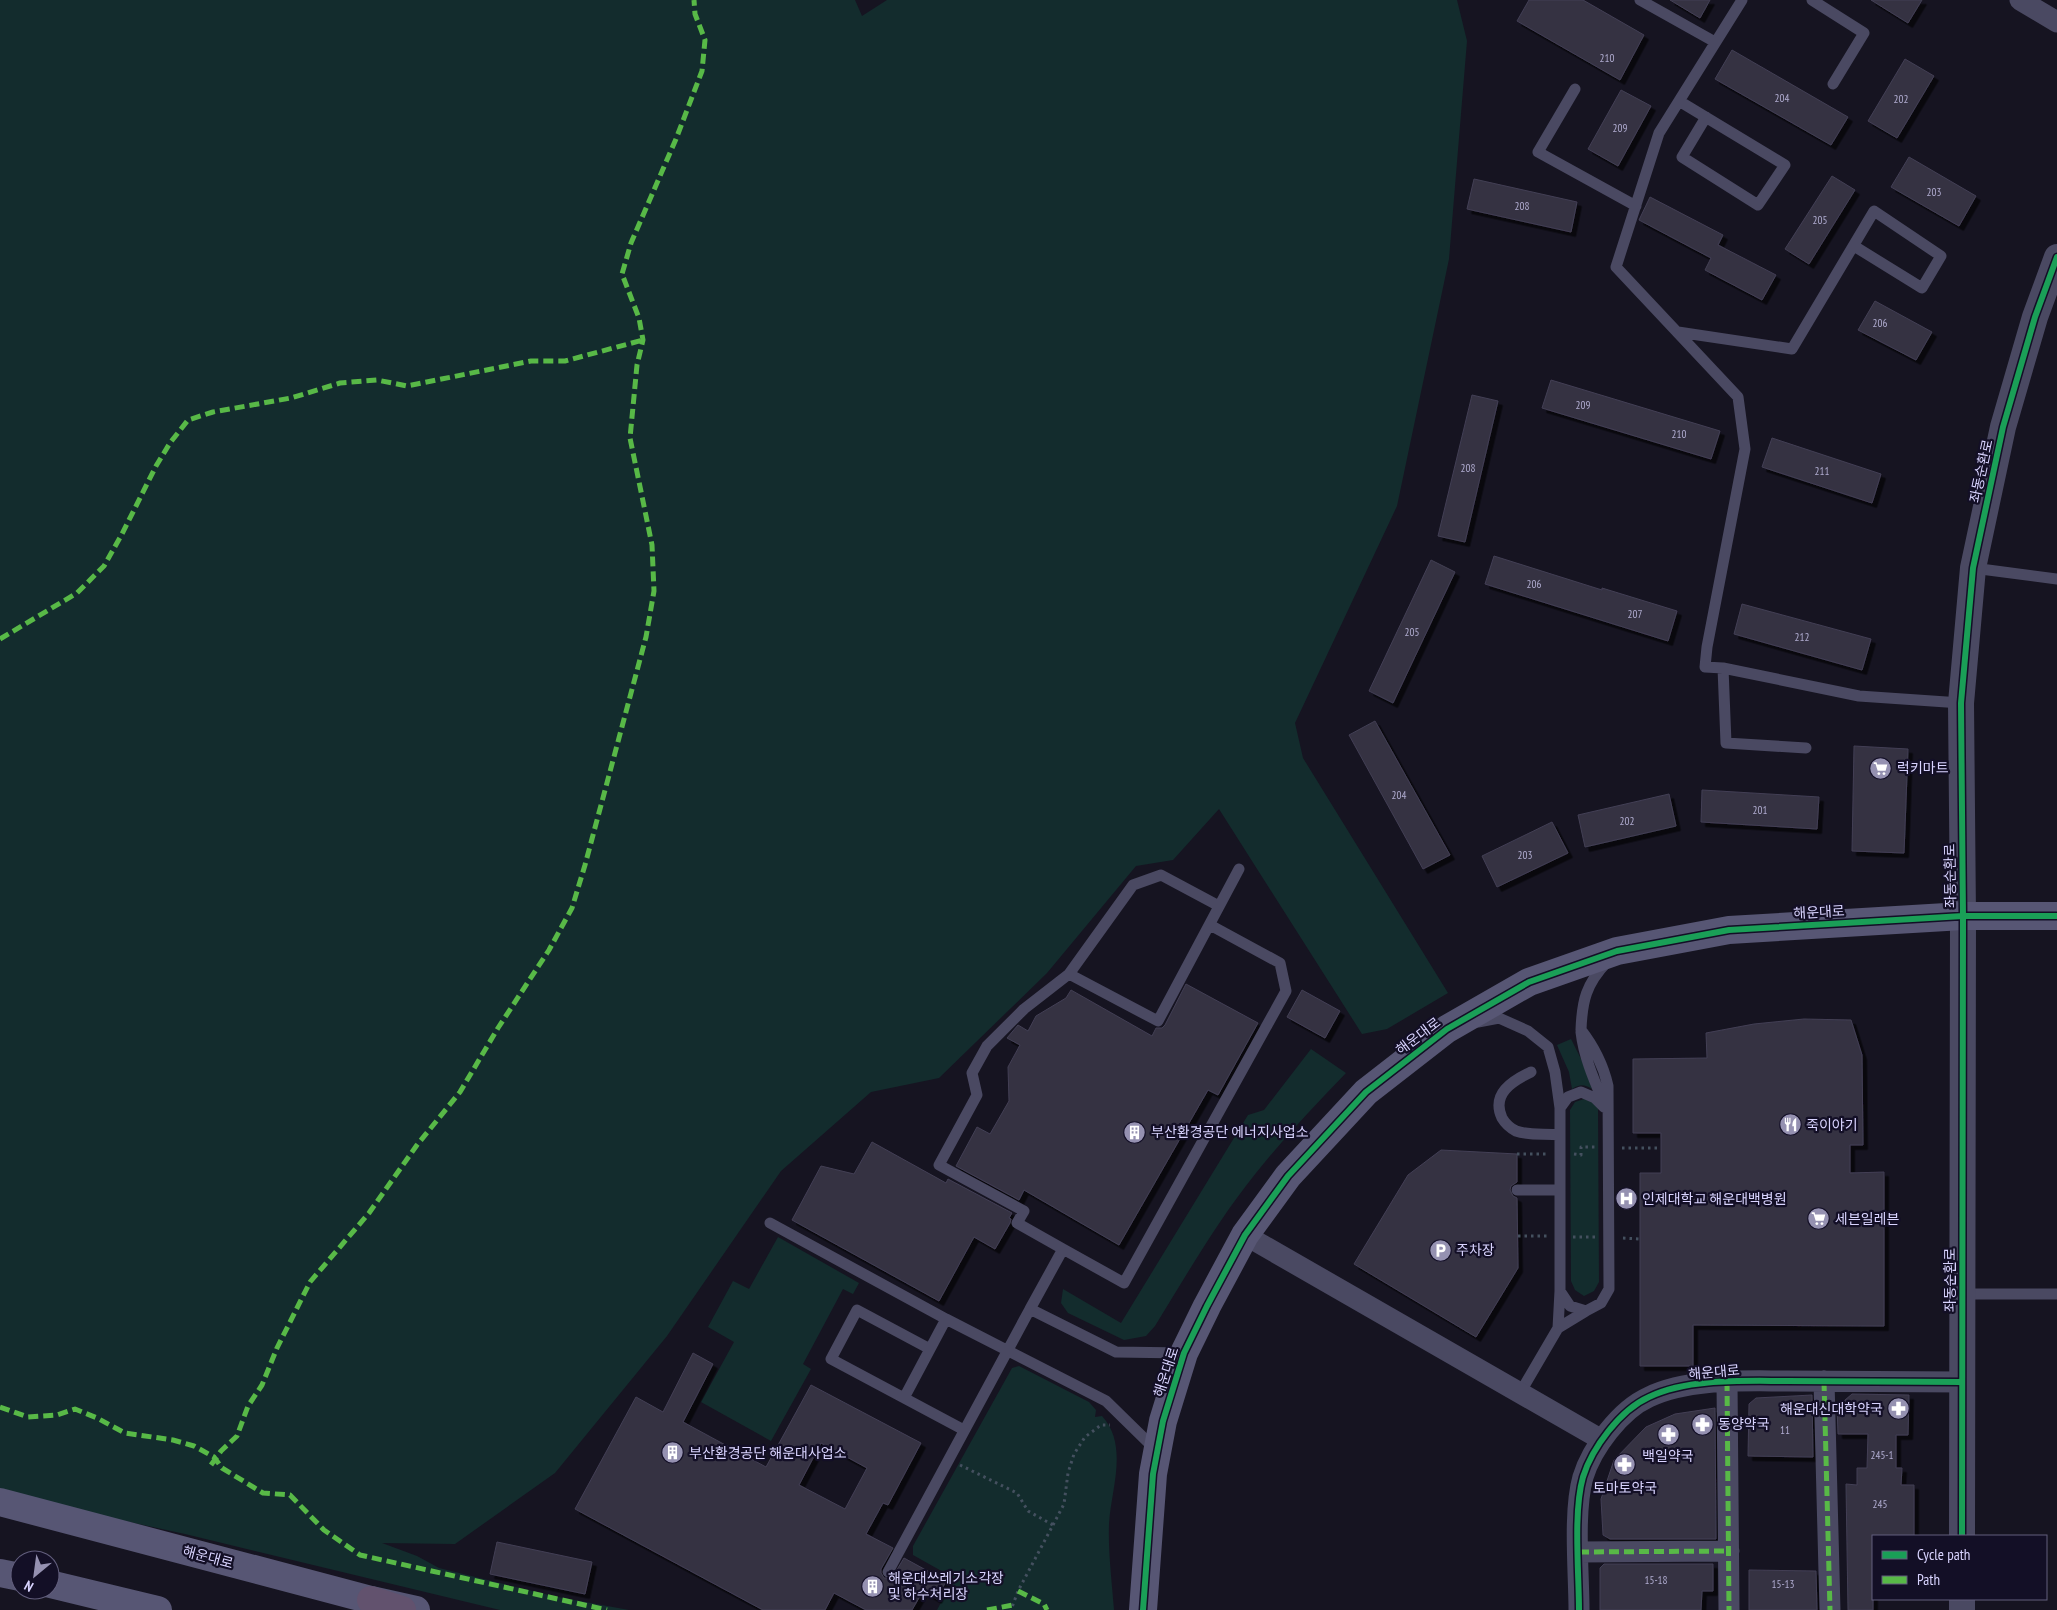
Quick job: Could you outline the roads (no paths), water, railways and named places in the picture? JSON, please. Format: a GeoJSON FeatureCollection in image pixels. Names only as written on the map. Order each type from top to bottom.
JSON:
{"type":"FeatureCollection","features":[{"type":"Feature","properties":{"kind":"highway"},"geometry":{"type":"LineString","coordinates":[[371,1600],[402,1610]]}},
{"type":"Feature","properties":{"kind":"main road","name":"해운대로"},"geometry":{"type":"LineString","coordinates":[[1143,1610],[1153,1474],[1163,1421],[1184,1353],[1245,1235],[1288,1176],[1366,1092],[1447,1029],[1529,982],[1618,951],[1729,930],[1964,916],[2057,916]]}},
{"type":"Feature","properties":{"kind":"main road","name":"해운대로"},"geometry":{"type":"LineString","coordinates":[[0,1502],[371,1600],[416,1610]]}},
{"type":"Feature","properties":{"kind":"main road"},"geometry":{"type":"LineString","coordinates":[[60,1586],[158,1610]]}},
{"type":"Feature","properties":{"kind":"street"},"geometry":{"type":"LineString","coordinates":[[2020,0],[2057,22]]}},
{"type":"Feature","properties":{"kind":"street","name":"좌동순환로"},"geometry":{"type":"LineString","coordinates":[[1962,1535],[1964,916],[1961,703],[1973,568],[2003,427],[2035,317],[2057,257]]}},
{"type":"Feature","properties":{"kind":"street"},"geometry":{"type":"LineString","coordinates":[[1245,1235],[1602,1440]]}},
{"type":"Feature","properties":{"kind":"street"},"geometry":{"type":"LineString","coordinates":[[1824,1381],[1830,1610]]}},
{"type":"Feature","properties":{"kind":"street","name":"해운대로"},"geometry":{"type":"LineString","coordinates":[[1579,1610],[1578,1514],[1583,1478],[1602,1440],[1617,1420],[1648,1397],[1681,1387],[1728,1382],[1962,1382]]}},
{"type":"Feature","properties":{"kind":"street","name":"해운대로"},"geometry":{"type":"LineString","coordinates":[[1728,1382],[1730,1610]]}},
{"type":"Feature","properties":{"kind":"street"},"geometry":{"type":"LineString","coordinates":[[1579,1552],[1729,1551]]}},
{"type":"Feature","properties":{"kind":"lane"},"geometry":{"type":"LineString","coordinates":[[1641,0],[1716,42]]}},
{"type":"Feature","properties":{"kind":"lane"},"geometry":{"type":"LineString","coordinates":[[1742,0],[1659,133],[1616,267],[1738,397],[1744,449],[1706,647],[1705,667],[1723,668],[1859,696],[1961,703]]}},
{"type":"Feature","properties":{"kind":"lane"},"geometry":{"type":"LineString","coordinates":[[1812,0],[1864,33],[1833,84]]}},
{"type":"Feature","properties":{"kind":"lane"},"geometry":{"type":"LineString","coordinates":[[1575,89],[1538,152],[1636,206]]}},
{"type":"Feature","properties":{"kind":"lane"},"geometry":{"type":"LineString","coordinates":[[1679,101],[1706,117],[1785,165],[1758,205],[1682,157],[1706,117]]}},
{"type":"Feature","properties":{"kind":"lane"},"geometry":{"type":"LineString","coordinates":[[1678,332],[1792,349],[1874,211],[1941,256],[1922,288],[1854,246]]}},
{"type":"Feature","properties":{"kind":"lane"},"geometry":{"type":"LineString","coordinates":[[1973,568],[2057,579]]}},
{"type":"Feature","properties":{"kind":"lane"},"geometry":{"type":"LineString","coordinates":[[1723,668],[1726,743],[1806,748]]}},
{"type":"Feature","properties":{"kind":"lane"},"geometry":{"type":"LineString","coordinates":[[1069,974],[1158,1021],[1239,869]]}},
{"type":"Feature","properties":{"kind":"lane"},"geometry":{"type":"LineString","coordinates":[[1210,925],[1280,963],[1286,991],[1124,1283],[1017,1223],[1024,1211],[939,1165],[977,1096],[972,1073],[987,1046],[1024,1009],[1069,974],[1134,886],[1161,875],[1219,906]]}},
{"type":"Feature","properties":{"kind":"lane"},"geometry":{"type":"LineString","coordinates":[[1558,1328],[1601,1303],[1609,1289],[1607,1110],[1589,1068],[1583,1048],[1581,1030],[1582,1004],[1592,982],[1596,974],[1618,951]]}},
{"type":"Feature","properties":{"kind":"lane"},"geometry":{"type":"LineString","coordinates":[[1447,1029],[1499,1018],[1528,1030],[1548,1047],[1555,1072],[1560,1108],[1560,1291],[1558,1328],[1520,1393]]}},
{"type":"Feature","properties":{"kind":"lane"},"geometry":{"type":"LineString","coordinates":[[1531,1072],[1506,1087],[1500,1096],[1498,1110],[1505,1124],[1516,1130],[1530,1134],[1560,1134]]}},
{"type":"Feature","properties":{"kind":"lane"},"geometry":{"type":"LineString","coordinates":[[1560,1108],[1568,1097],[1581,1092],[1595,1098],[1607,1110]]}},
{"type":"Feature","properties":{"kind":"lane"},"geometry":{"type":"LineString","coordinates":[[1517,1190],[1560,1190]]}},
{"type":"Feature","properties":{"kind":"lane"},"geometry":{"type":"LineString","coordinates":[[770,1223],[946,1319],[1106,1400],[1157,1452]]}},
{"type":"Feature","properties":{"kind":"lane"},"geometry":{"type":"LineString","coordinates":[[888,1572],[1064,1249]]}},
{"type":"Feature","properties":{"kind":"lane"},"geometry":{"type":"LineString","coordinates":[[1560,1291],[1570,1306],[1586,1311]]}},
{"type":"Feature","properties":{"kind":"lane"},"geometry":{"type":"LineString","coordinates":[[1962,1294],[2057,1294]]}},
{"type":"Feature","properties":{"kind":"lane"},"geometry":{"type":"LineString","coordinates":[[1030,1309],[1116,1352],[1184,1353]]}},
{"type":"Feature","properties":{"kind":"lane"},"geometry":{"type":"LineString","coordinates":[[930,1349],[857,1310],[831,1359],[964,1430]]}},
{"type":"Feature","properties":{"kind":"lane"},"geometry":{"type":"LineString","coordinates":[[904,1398],[946,1319]]}},
{"type":"Feature","properties":{"kind":"place","name":"럭키마트"},"geometry":{"type":"Point","coordinates":[1881,768]}},
{"type":"Feature","properties":{"kind":"place","name":"죽이야기"},"geometry":{"type":"Point","coordinates":[1790,1125]}},
{"type":"Feature","properties":{"kind":"place","name":"부산환경공단 에너지사업소"},"geometry":{"type":"Point","coordinates":[1135,1132]}},
{"type":"Feature","properties":{"kind":"place","name":"인제대학교 해운대백병원"},"geometry":{"type":"Point","coordinates":[1626,1199]}},
{"type":"Feature","properties":{"kind":"place","name":"세븐일레븐"},"geometry":{"type":"Point","coordinates":[1819,1219]}},
{"type":"Feature","properties":{"kind":"place","name":"주차장"},"geometry":{"type":"Point","coordinates":[1440,1250]}},
{"type":"Feature","properties":{"kind":"place","name":"해운대신대학약국"},"geometry":{"type":"Point","coordinates":[1899,1409]}},
{"type":"Feature","properties":{"kind":"place","name":"동양약국"},"geometry":{"type":"Point","coordinates":[1702,1424]}},
{"type":"Feature","properties":{"kind":"place","name":"백일약국"},"geometry":{"type":"Point","coordinates":[1668,1434]}},
{"type":"Feature","properties":{"kind":"place","name":"부산환경공단 해운대사업소"},"geometry":{"type":"Point","coordinates":[673,1453]}},
{"type":"Feature","properties":{"kind":"place","name":"토마토약국"},"geometry":{"type":"Point","coordinates":[1625,1465]}},
{"type":"Feature","properties":{"kind":"place","name":"해운대쓰레기소각장 및 하수처리장"},"geometry":{"type":"Point","coordinates":[872,1586]}}]}
